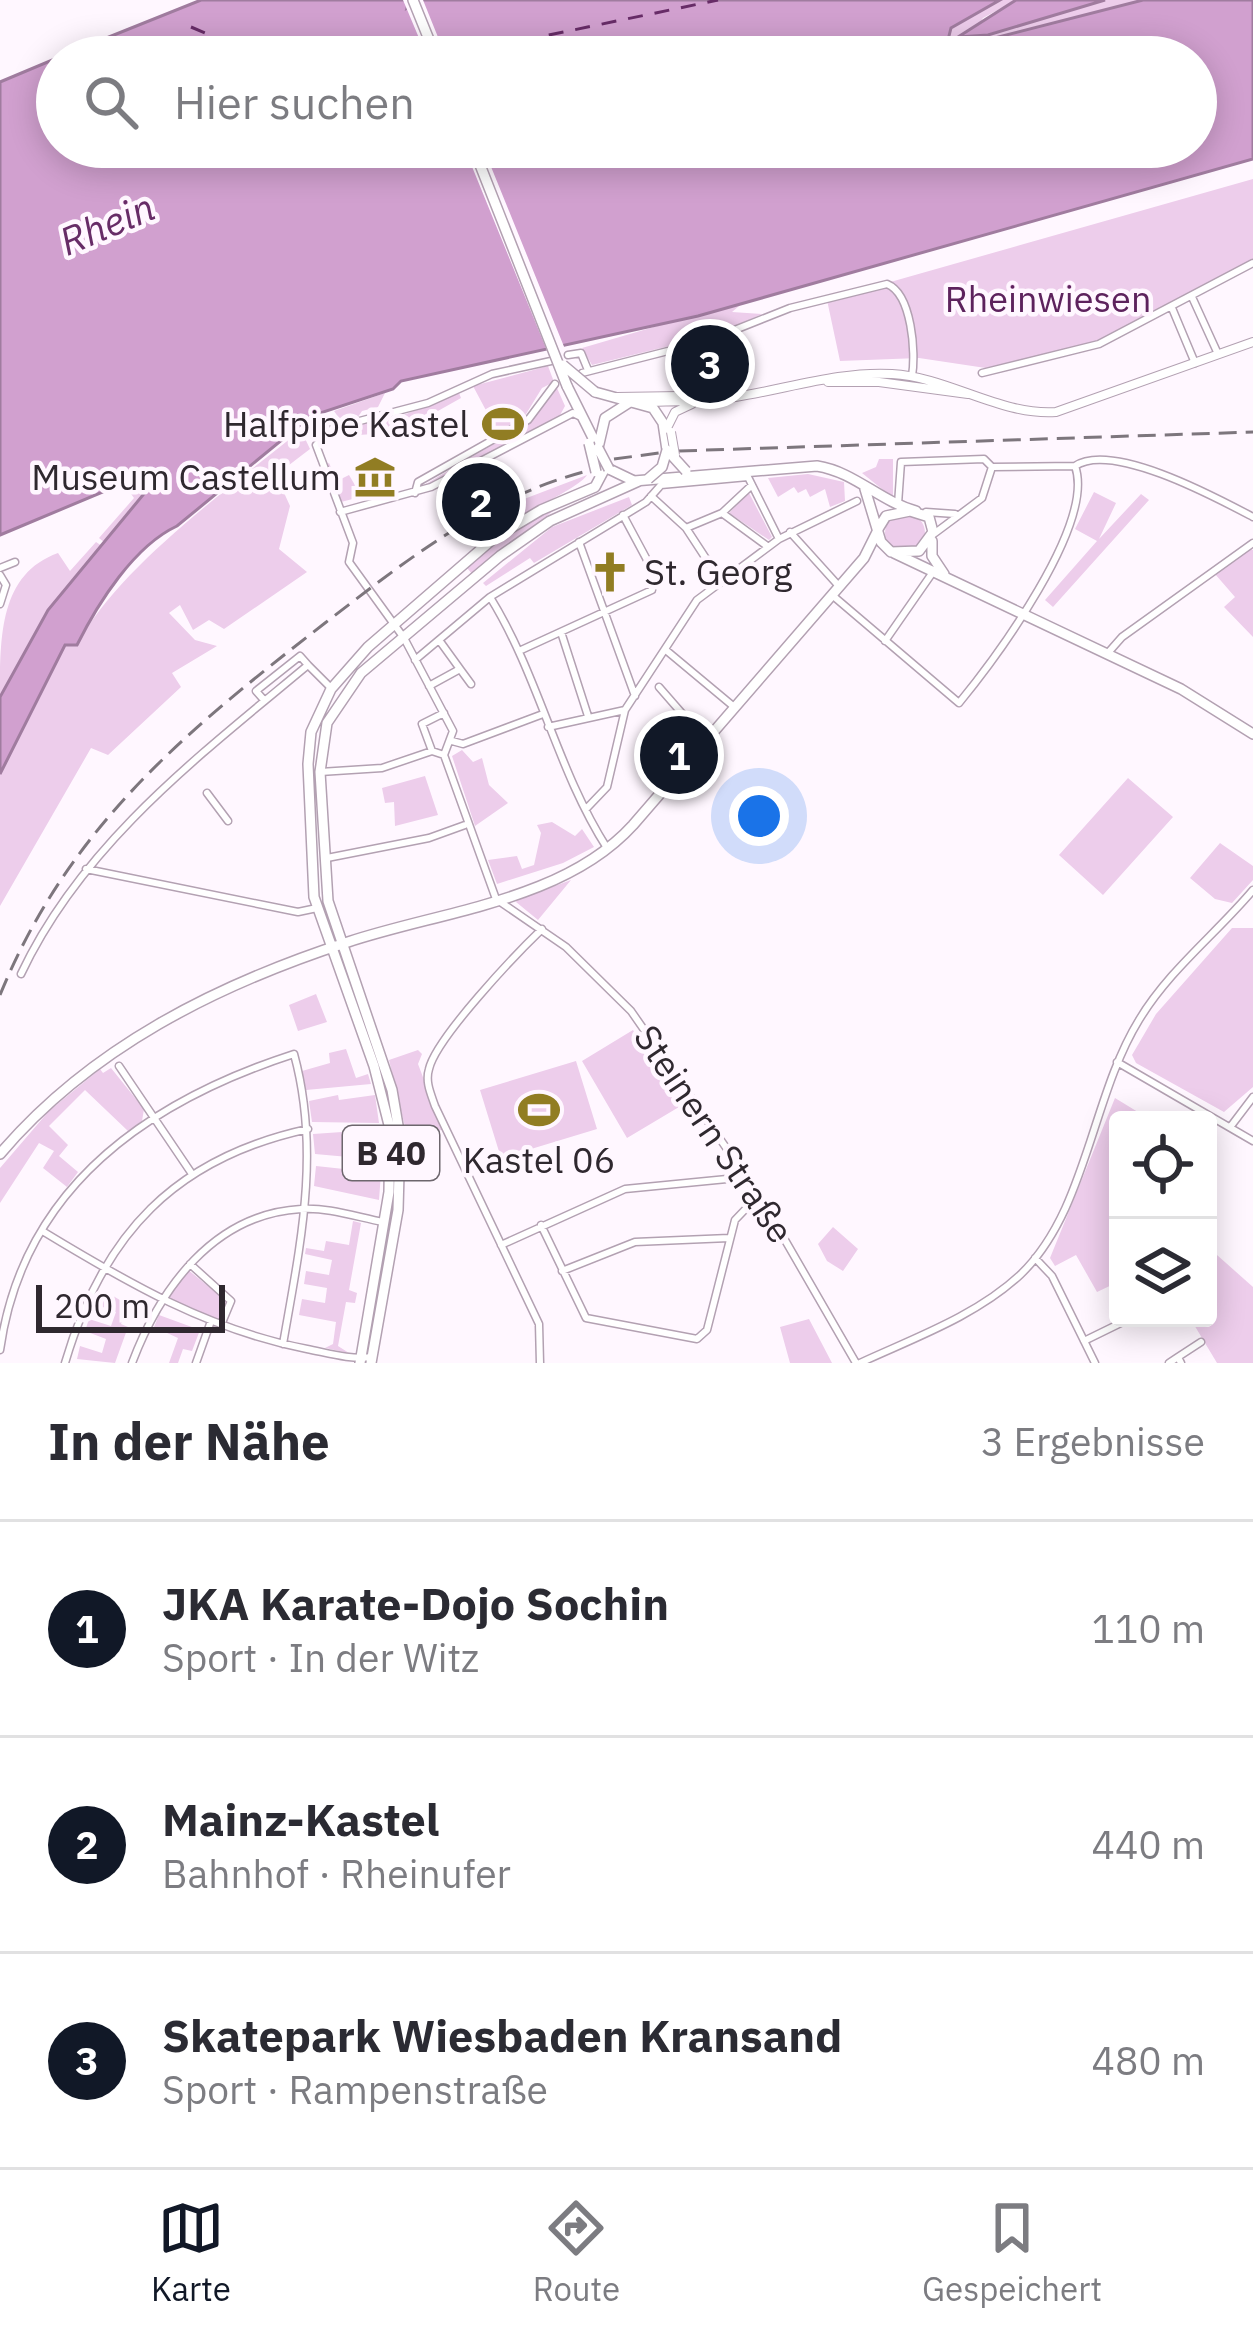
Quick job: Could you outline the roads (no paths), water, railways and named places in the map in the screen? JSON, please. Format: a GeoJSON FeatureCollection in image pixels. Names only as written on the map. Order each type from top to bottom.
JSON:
{"type":"FeatureCollection","features":[{"type":"Feature","properties":{"kind":"main road"},"geometry":{"type":"LineString","coordinates":[[412,0],[427,36]]}},
{"type":"Feature","properties":{"kind":"main road"},"geometry":{"type":"LineString","coordinates":[[481,168],[560,360],[561,385],[595,444]]}},
{"type":"Feature","properties":{"kind":"main road"},"geometry":{"type":"LineString","coordinates":[[699,474],[679,467],[667,450],[667,433],[676,412],[711,400],[838,376],[912,376],[1033,411],[1056,412],[1253,342]]}},
{"type":"Feature","properties":{"kind":"main road"},"geometry":{"type":"LineString","coordinates":[[560,360],[596,392],[638,401],[711,400]]}},
{"type":"Feature","properties":{"kind":"main road"},"geometry":{"type":"LineString","coordinates":[[814,382],[891,383],[975,394]]}},
{"type":"Feature","properties":{"kind":"main road"},"geometry":{"type":"LineString","coordinates":[[615,397],[711,400]]}},
{"type":"Feature","properties":{"kind":"main road"},"geometry":{"type":"LineString","coordinates":[[638,401],[659,415],[677,459],[699,474]]}},
{"type":"Feature","properties":{"kind":"main road"},"geometry":{"type":"LineString","coordinates":[[595,444],[609,414],[638,401]]}},
{"type":"Feature","properties":{"kind":"main road"},"geometry":{"type":"LineString","coordinates":[[573,409],[584,420],[603,468],[634,482],[824,466],[932,522],[934,560],[952,581]]}},
{"type":"Feature","properties":{"kind":"main road","name":"B 40"},"geometry":{"type":"LineString","coordinates":[[336,949],[323,858],[320,772],[324,734],[350,684],[500,556],[577,508],[662,467],[667,450]]}},
{"type":"Feature","properties":{"kind":"main road","name":"B 40"},"geometry":{"type":"LineString","coordinates":[[365,1360],[396,1163],[383,1091],[336,949],[317,908],[312,880],[311,732],[331,689],[395,624],[509,527],[595,487],[603,468]]}},
{"type":"Feature","properties":{"kind":"main road"},"geometry":{"type":"LineString","coordinates":[[862,484],[892,552],[1207,703],[1253,734]]}},
{"type":"Feature","properties":{"kind":"main road"},"geometry":{"type":"LineString","coordinates":[[0,1154],[53,1096],[104,1055],[186,1011],[336,949],[496,899],[604,852],[699,733],[734,706],[864,558],[890,514],[917,511]]}},
{"type":"Feature","properties":{"kind":"main road"},"geometry":{"type":"LineString","coordinates":[[864,558],[919,551],[932,538]]}},
{"type":"Feature","properties":{"kind":"main road"},"geometry":{"type":"LineString","coordinates":[[311,732],[324,734]]}},
{"type":"Feature","properties":{"kind":"main road"},"geometry":{"type":"LineString","coordinates":[[312,880],[325,879]]}},
{"type":"Feature","properties":{"kind":"main road","name":"B 40"},"geometry":{"type":"LineString","coordinates":[[365,1360],[384,1222],[392,1209]]}},
{"type":"Feature","properties":{"kind":"street"},"geometry":{"type":"LineString","coordinates":[[982,373],[1099,344],[1253,263]]}},
{"type":"Feature","properties":{"kind":"street"},"geometry":{"type":"LineString","coordinates":[[496,899],[444,755],[452,741],[444,713],[404,638],[349,562],[355,550],[316,449],[318,439],[332,428],[428,404],[492,374],[580,353],[585,372],[887,284],[900,295],[913,343],[912,376],[922,388]]}},
{"type":"Feature","properties":{"kind":"street"},"geometry":{"type":"LineString","coordinates":[[1192,297],[1218,354]]}},
{"type":"Feature","properties":{"kind":"street"},"geometry":{"type":"LineString","coordinates":[[1172,308],[1195,363]]}},
{"type":"Feature","properties":{"kind":"street"},"geometry":{"type":"LineString","coordinates":[[891,383],[912,376]]}},
{"type":"Feature","properties":{"kind":"street"},"geometry":{"type":"LineString","coordinates":[[415,493],[418,482],[528,420],[561,385]]}},
{"type":"Feature","properties":{"kind":"street"},"geometry":{"type":"LineString","coordinates":[[340,512],[415,493],[573,409]]}},
{"type":"Feature","properties":{"kind":"street"},"geometry":{"type":"LineString","coordinates":[[901,507],[901,462],[986,459],[992,466],[1075,466],[1089,459],[1128,463],[1253,518]]}},
{"type":"Feature","properties":{"kind":"street"},"geometry":{"type":"LineString","coordinates":[[932,538],[986,493],[992,466]]}},
{"type":"Feature","properties":{"kind":"street"},"geometry":{"type":"LineString","coordinates":[[790,532],[833,588],[885,641],[959,703],[1025,614],[1068,522],[1078,481],[1075,466]]}},
{"type":"Feature","properties":{"kind":"street"},"geometry":{"type":"LineString","coordinates":[[415,660],[490,597],[623,515],[661,485],[750,481]]}},
{"type":"Feature","properties":{"kind":"street"},"geometry":{"type":"LineString","coordinates":[[685,528],[722,513],[750,481]]}},
{"type":"Feature","properties":{"kind":"street"},"geometry":{"type":"LineString","coordinates":[[750,481],[779,539]]}},
{"type":"Feature","properties":{"kind":"street"},"geometry":{"type":"LineString","coordinates":[[651,496],[685,528],[720,580]]}},
{"type":"Feature","properties":{"kind":"street"},"geometry":{"type":"LineString","coordinates":[[586,810],[607,787],[625,710],[654,681],[685,615],[720,580],[768,546],[857,501]]}},
{"type":"Feature","properties":{"kind":"street"},"geometry":{"type":"LineString","coordinates":[[917,511],[964,512]]}},
{"type":"Feature","properties":{"kind":"street"},"geometry":{"type":"LineString","coordinates":[[722,513],[768,546]]}},
{"type":"Feature","properties":{"kind":"street"},"geometry":{"type":"LineString","coordinates":[[519,651],[644,598],[655,582],[623,515]]}},
{"type":"Feature","properties":{"kind":"street"},"geometry":{"type":"LineString","coordinates":[[578,542],[635,696]]}},
{"type":"Feature","properties":{"kind":"street"},"geometry":{"type":"LineString","coordinates":[[1107,654],[1123,637],[1253,543]]}},
{"type":"Feature","properties":{"kind":"street"},"geometry":{"type":"LineString","coordinates":[[0,604],[6,585],[0,571],[16,562]]}},
{"type":"Feature","properties":{"kind":"street"},"geometry":{"type":"LineString","coordinates":[[885,641],[933,572]]}},
{"type":"Feature","properties":{"kind":"street"},"geometry":{"type":"LineString","coordinates":[[490,597],[519,651],[604,852]]}},
{"type":"Feature","properties":{"kind":"street"},"geometry":{"type":"LineString","coordinates":[[561,632],[588,716]]}},
{"type":"Feature","properties":{"kind":"street"},"geometry":{"type":"LineString","coordinates":[[439,640],[471,684]]}},
{"type":"Feature","properties":{"kind":"street"},"geometry":{"type":"LineString","coordinates":[[667,652],[734,706]]}},
{"type":"Feature","properties":{"kind":"street"},"geometry":{"type":"LineString","coordinates":[[265,701],[256,691],[300,656],[331,689]]}},
{"type":"Feature","properties":{"kind":"street"},"geometry":{"type":"LineString","coordinates":[[21,974],[39,937],[118,830],[308,665]]}},
{"type":"Feature","properties":{"kind":"street"},"geometry":{"type":"LineString","coordinates":[[429,686],[460,669]]}},
{"type":"Feature","properties":{"kind":"street"},"geometry":{"type":"LineString","coordinates":[[654,681],[699,733]]}},
{"type":"Feature","properties":{"kind":"street"},"geometry":{"type":"LineString","coordinates":[[548,727],[625,710]]}},
{"type":"Feature","properties":{"kind":"street"},"geometry":{"type":"LineString","coordinates":[[432,751],[422,724],[444,713]]}},
{"type":"Feature","properties":{"kind":"street"},"geometry":{"type":"LineString","coordinates":[[452,741],[463,743],[543,714]]}},
{"type":"Feature","properties":{"kind":"street"},"geometry":{"type":"LineString","coordinates":[[320,772],[382,768],[432,751],[444,755]]}},
{"type":"Feature","properties":{"kind":"street"},"geometry":{"type":"LineString","coordinates":[[207,793],[228,820]]}},
{"type":"Feature","properties":{"kind":"street"},"geometry":{"type":"LineString","coordinates":[[323,858],[429,838],[467,824]]}},
{"type":"Feature","properties":{"kind":"street"},"geometry":{"type":"LineString","coordinates":[[86,869],[298,912],[317,908]]}},
{"type":"Feature","properties":{"kind":"street"},"geometry":{"type":"LineString","coordinates":[[858,1363],[963,1314],[1017,1278],[1035,1258],[1059,1218],[1117,1062],[1161,989],[1253,890]]}},
{"type":"Feature","properties":{"kind":"street","name":"Steinern Straße"},"geometry":{"type":"LineString","coordinates":[[496,899],[542,929],[631,1011],[759,1195],[858,1363]]}},
{"type":"Feature","properties":{"kind":"street"},"geometry":{"type":"LineString","coordinates":[[539,1363],[539,1324],[435,1106],[427,1076],[433,1058],[455,1029],[542,929]]}},
{"type":"Feature","properties":{"kind":"street"},"geometry":{"type":"LineString","coordinates":[[0,1350],[14,1295],[44,1232],[84,1175],[152,1116],[205,1085],[294,1054],[308,1129],[307,1208],[283,1344]]}},
{"type":"Feature","properties":{"kind":"street"},"geometry":{"type":"LineString","coordinates":[[1117,1062],[1253,1141]]}},
{"type":"Feature","properties":{"kind":"street"},"geometry":{"type":"LineString","coordinates":[[119,1066],[192,1174]]}},
{"type":"Feature","properties":{"kind":"street"},"geometry":{"type":"LineString","coordinates":[[1231,1126],[1253,1097]]}},
{"type":"Feature","properties":{"kind":"street"},"geometry":{"type":"LineString","coordinates":[[64,1363],[102,1268],[123,1235],[192,1174],[233,1151],[308,1129]]}},
{"type":"Feature","properties":{"kind":"street"},"geometry":{"type":"LineString","coordinates":[[501,1245],[625,1189],[727,1179],[742,1169]]}},
{"type":"Feature","properties":{"kind":"street"},"geometry":{"type":"LineString","coordinates":[[541,1225],[590,1321],[697,1339],[707,1330],[740,1210],[759,1195]]}},
{"type":"Feature","properties":{"kind":"street"},"geometry":{"type":"LineString","coordinates":[[133,1363],[158,1300],[190,1264],[242,1227],[307,1208],[384,1222]]}},
{"type":"Feature","properties":{"kind":"street"},"geometry":{"type":"LineString","coordinates":[[44,1232],[158,1300],[211,1322],[283,1344],[365,1360]]}},
{"type":"Feature","properties":{"kind":"street"},"geometry":{"type":"LineString","coordinates":[[562,1271],[635,1242],[729,1238]]}},
{"type":"Feature","properties":{"kind":"street"},"geometry":{"type":"LineString","coordinates":[[1035,1258],[1052,1276],[1095,1363]]}},
{"type":"Feature","properties":{"kind":"street"},"geometry":{"type":"LineString","coordinates":[[190,1264],[231,1301],[221,1325]]}},
{"type":"Feature","properties":{"kind":"street"},"geometry":{"type":"LineString","coordinates":[[196,1363],[211,1322]]}},
{"type":"Feature","properties":{"kind":"street"},"geometry":{"type":"LineString","coordinates":[[1084,1341],[1113,1327]]}},
{"type":"Feature","properties":{"kind":"street"},"geometry":{"type":"LineString","coordinates":[[1168,1363],[1180,1360],[1201,1342]]}},
{"type":"Feature","properties":{"kind":"water"},"geometry":{"type":"Polygon","coordinates":[[[201,0],[409,0],[407,8],[422,0],[1000,0],[951,28],[949,36],[111,36],[201,0]]]}},
{"type":"Feature","properties":{"kind":"water"},"geometry":{"type":"Polygon","coordinates":[[[1016,0],[1105,0],[988,35],[960,36],[1016,0]]]}},
{"type":"Feature","properties":{"kind":"water","name":"Rhein"},"geometry":{"type":"Polygon","coordinates":[[[1143,0],[1253,0],[1253,159],[698,316],[401,381],[393,389],[311,416],[132,561],[77,645],[65,645],[0,774],[0,697],[48,610],[157,478],[148,473],[0,535],[0,82],[36,67],[36,168],[1217,168],[1217,36],[1002,36],[1143,0]]]}},
{"type":"Feature","properties":{"kind":"railway"},"geometry":{"type":"LineString","coordinates":[[679,451],[1253,432]]}},
{"type":"Feature","properties":{"kind":"railway"},"geometry":{"type":"LineString","coordinates":[[614,459],[659,453]]}},
{"type":"Feature","properties":{"kind":"railway"},"geometry":{"type":"LineString","coordinates":[[0,995],[60,881],[97,832],[136,786],[225,703],[450,532],[517,496],[591,470]]}},
{"type":"Feature","properties":{"kind":"place","name":"Skatepark Wiesbaden Kransand"},"geometry":{"type":"Point","coordinates":[710,364]}},
{"type":"Feature","properties":{"kind":"place","name":"Halfpipe Kastel"},"geometry":{"type":"Point","coordinates":[503,424]}},
{"type":"Feature","properties":{"kind":"place","name":"Museum Castellum"},"geometry":{"type":"Point","coordinates":[375,477]}},
{"type":"Feature","properties":{"kind":"place","name":"Mainz-Kastel"},"geometry":{"type":"Point","coordinates":[481,502]}},
{"type":"Feature","properties":{"kind":"place","name":"St. Georg"},"geometry":{"type":"Point","coordinates":[610,572]}},
{"type":"Feature","properties":{"kind":"place","name":"JKA Karate-Dojo Sochin"},"geometry":{"type":"Point","coordinates":[679,755]}},
{"type":"Feature","properties":{"kind":"place","name":"Kastel 06"},"geometry":{"type":"Point","coordinates":[539,1110]}},
{"type":"Feature","properties":{"kind":"park label","name":"Rheinwiesen"},"geometry":{"type":"Point","coordinates":[1048,299]}}]}
